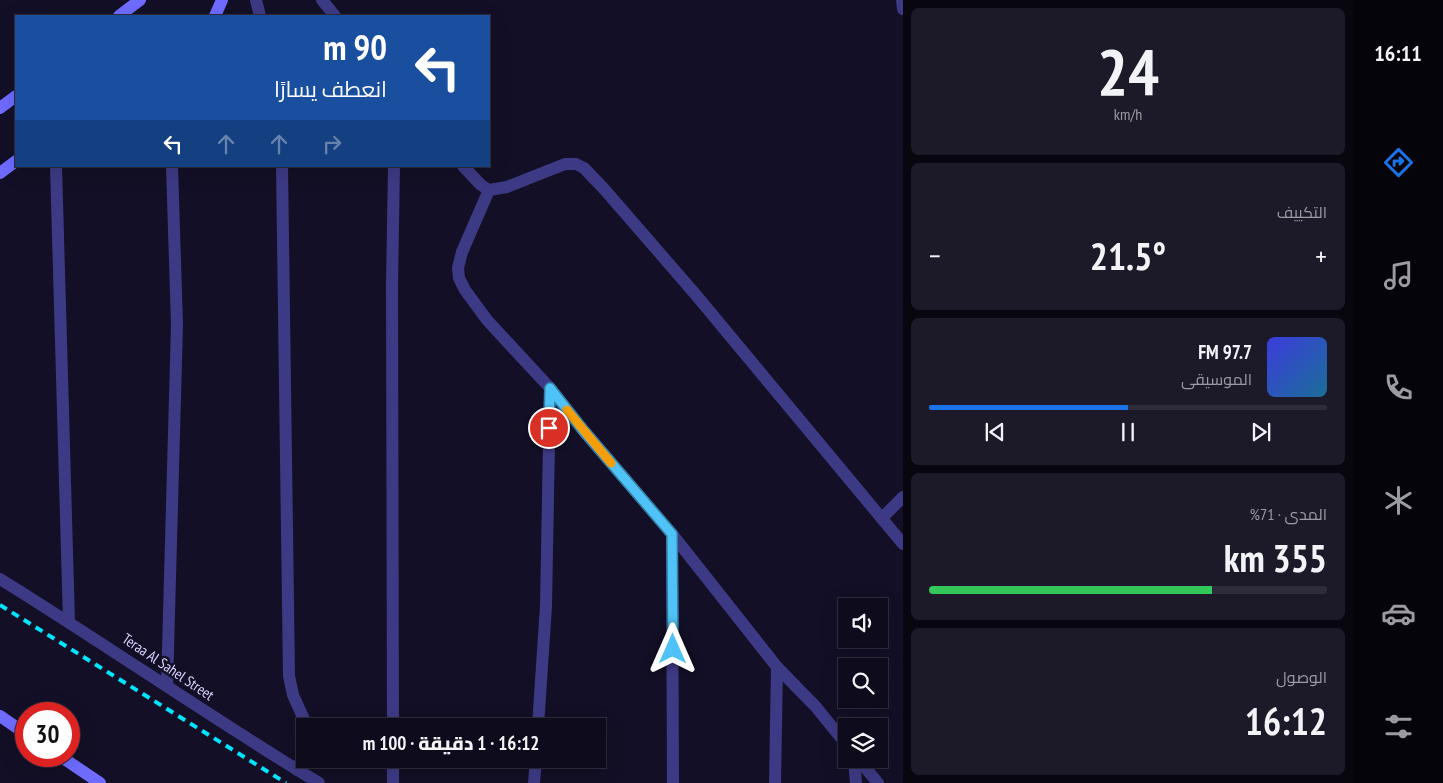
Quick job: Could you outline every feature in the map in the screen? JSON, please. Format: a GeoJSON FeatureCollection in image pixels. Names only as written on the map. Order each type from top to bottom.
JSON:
{"type":"FeatureCollection","features":[{"type":"Feature","properties":{"kind":"main road"},"geometry":{"type":"LineString","coordinates":[[120,15],[140,0]]}},
{"type":"Feature","properties":{"kind":"main road"},"geometry":{"type":"LineString","coordinates":[[215,15],[222,0]]}},
{"type":"Feature","properties":{"kind":"main road"},"geometry":{"type":"LineString","coordinates":[[0,108],[15,97]]}},
{"type":"Feature","properties":{"kind":"main road"},"geometry":{"type":"LineString","coordinates":[[0,173],[15,161]]}},
{"type":"Feature","properties":{"kind":"main road"},"geometry":{"type":"LineString","coordinates":[[0,716],[15,726]]}},
{"type":"Feature","properties":{"kind":"main road"},"geometry":{"type":"LineString","coordinates":[[76,767],[100,783]]}},
{"type":"Feature","properties":{"kind":"street"},"geometry":{"type":"LineString","coordinates":[[256,0],[260,15]]}},
{"type":"Feature","properties":{"kind":"street"},"geometry":{"type":"LineString","coordinates":[[322,0],[334,15]]}},
{"type":"Feature","properties":{"kind":"street"},"geometry":{"type":"LineString","coordinates":[[902,0],[903,9]]}},
{"type":"Feature","properties":{"kind":"street"},"geometry":{"type":"LineString","coordinates":[[464,167],[480,185],[489,190],[507,187],[565,164],[576,164],[584,168],[606,190],[696,295],[903,544]]}},
{"type":"Feature","properties":{"kind":"street"},"geometry":{"type":"LineString","coordinates":[[56,167],[69,622]]}},
{"type":"Feature","properties":{"kind":"street"},"geometry":{"type":"LineString","coordinates":[[167,686],[176,325],[172,167]]}},
{"type":"Feature","properties":{"kind":"street"},"geometry":{"type":"LineString","coordinates":[[282,167],[289,676],[293,695],[303,718]]}},
{"type":"Feature","properties":{"kind":"street"},"geometry":{"type":"LineString","coordinates":[[393,718],[392,285],[394,167]]}},
{"type":"Feature","properties":{"kind":"street"},"geometry":{"type":"LineString","coordinates":[[489,190],[462,252],[458,268],[459,278],[465,290],[487,320],[550,388],[583,430],[672,534],[778,667],[816,707],[838,734]]}},
{"type":"Feature","properties":{"kind":"street"},"geometry":{"type":"LineString","coordinates":[[539,718],[546,606],[550,388]]}},
{"type":"Feature","properties":{"kind":"street"},"geometry":{"type":"LineString","coordinates":[[882,518],[903,497]]}},
{"type":"Feature","properties":{"kind":"street"},"geometry":{"type":"LineString","coordinates":[[672,534],[673,783]]}},
{"type":"Feature","properties":{"kind":"street","name":"Teraa Al Sahel Street"},"geometry":{"type":"LineString","coordinates":[[0,578],[319,783]]}},
{"type":"Feature","properties":{"kind":"street"},"geometry":{"type":"LineString","coordinates":[[775,783],[778,667]]}},
{"type":"Feature","properties":{"kind":"street"},"geometry":{"type":"LineString","coordinates":[[393,768],[393,783]]}},
{"type":"Feature","properties":{"kind":"street"},"geometry":{"type":"LineString","coordinates":[[534,783],[535,768]]}},
{"type":"Feature","properties":{"kind":"street"},"geometry":{"type":"LineString","coordinates":[[855,768],[856,783]]}},
{"type":"Feature","properties":{"kind":"street"},"geometry":{"type":"LineString","coordinates":[[866,768],[878,783]]}},
{"type":"Feature","properties":{"kind":"railway"},"geometry":{"type":"LineString","coordinates":[[0,605],[286,783]]}},
{"type":"Feature","properties":{"kind":"slow traffic"},"geometry":{"type":"LineString","coordinates":[[567,410],[611,463]]}},
{"type":"Feature","properties":{"kind":"route"},"geometry":{"type":"LineString","coordinates":[[549,428],[550,388],[583,430],[672,534],[673,649]]}}]}
